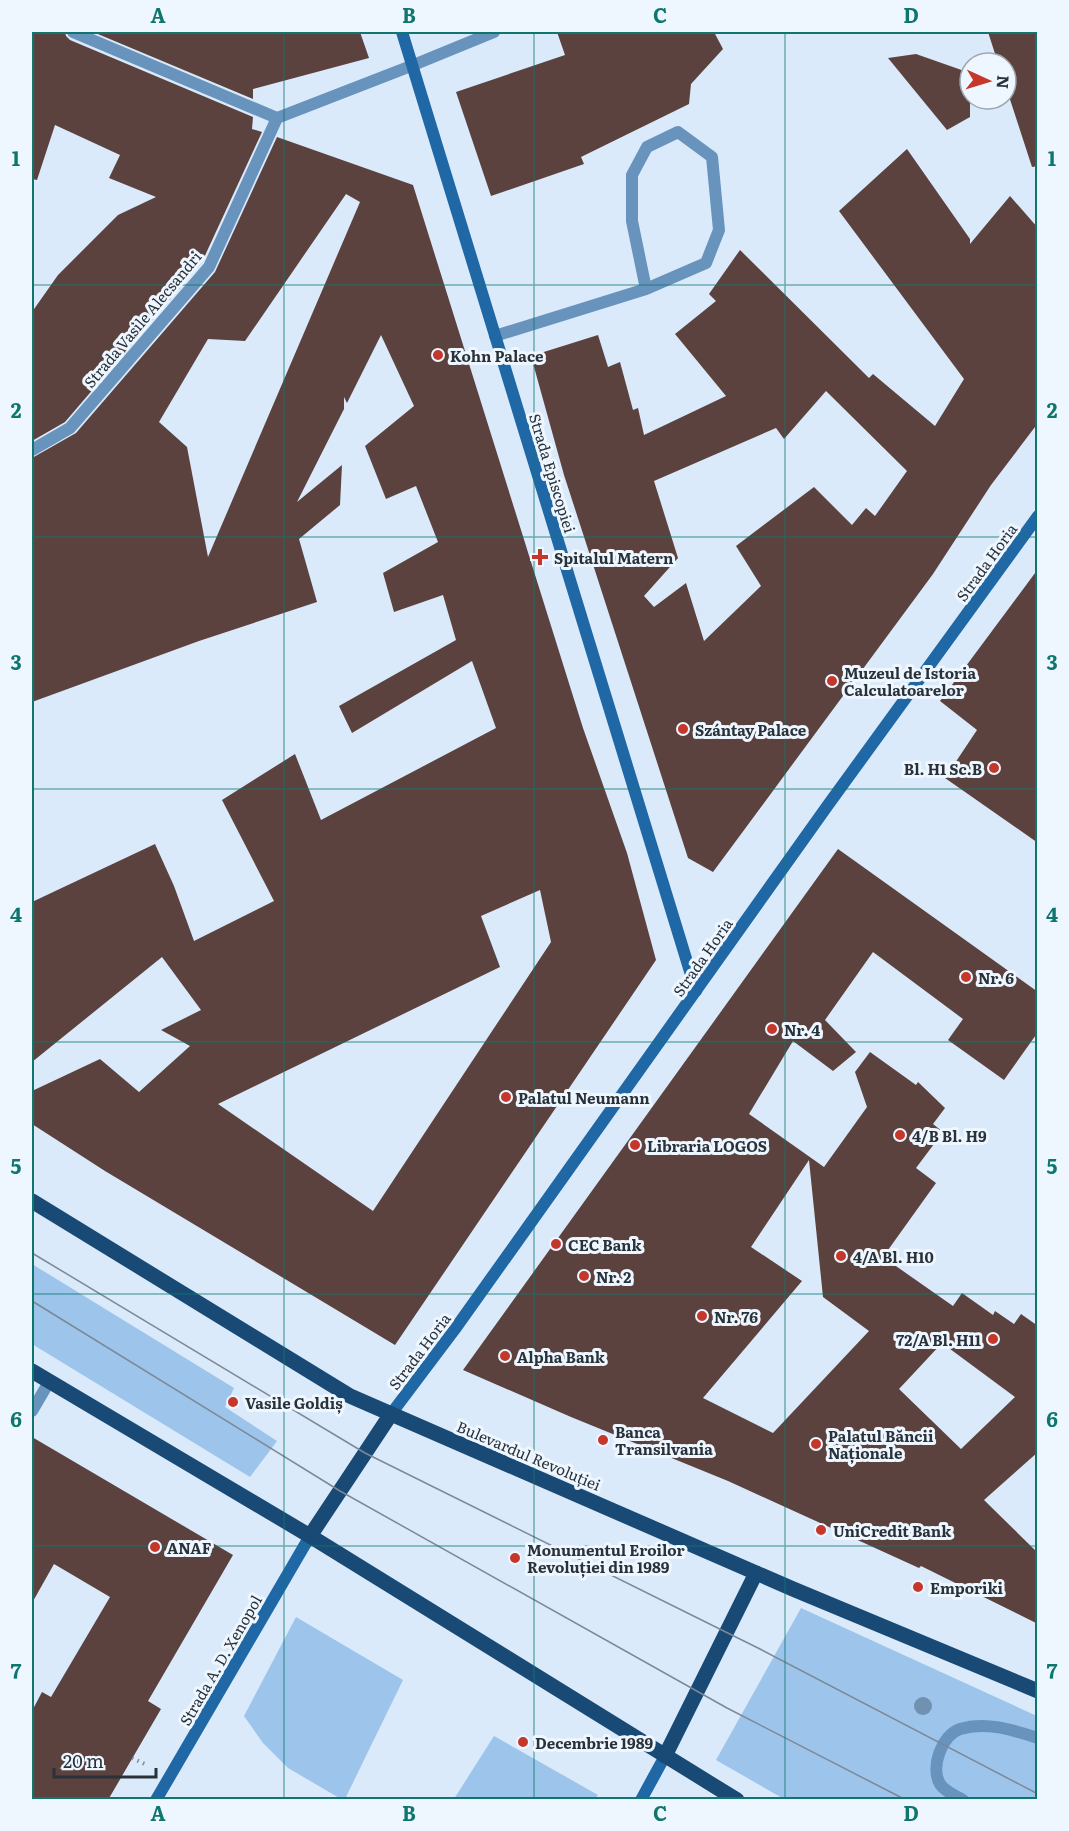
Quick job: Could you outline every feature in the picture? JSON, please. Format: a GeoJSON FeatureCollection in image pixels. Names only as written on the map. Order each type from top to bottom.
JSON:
{"type":"FeatureCollection","features":[{"type":"Feature","properties":{"kind":"main road","name":"Bulevardul Revoluției"},"geometry":{"type":"LineString","coordinates":[[32,1201],[350,1396],[756,1573],[1038,1691]]}},
{"type":"Feature","properties":{"kind":"main road"},"geometry":{"type":"LineString","coordinates":[[32,1371],[310,1536],[737,1800]]}},
{"type":"Feature","properties":{"kind":"main road"},"geometry":{"type":"LineString","coordinates":[[310,1536],[391,1414]]}},
{"type":"Feature","properties":{"kind":"main road"},"geometry":{"type":"LineString","coordinates":[[665,1756],[756,1573]]}},
{"type":"Feature","properties":{"kind":"street"},"geometry":{"type":"LineString","coordinates":[[73,32],[278,118],[494,32]]}},
{"type":"Feature","properties":{"kind":"street","name":"Strada Episcopiei"},"geometry":{"type":"LineString","coordinates":[[402,32],[696,991]]}},
{"type":"Feature","properties":{"kind":"street","name":"Strada Vasile Alecsandri"},"geometry":{"type":"LineString","coordinates":[[32,450],[70,428],[209,267],[278,118]]}},
{"type":"Feature","properties":{"kind":"street"},"geometry":{"type":"LineString","coordinates":[[495,336],[646,289],[706,262],[719,230],[712,157],[678,132],[647,147],[633,175],[632,221],[646,289]]}},
{"type":"Feature","properties":{"kind":"street","name":"Strada Horia"},"geometry":{"type":"LineString","coordinates":[[391,1414],[455,1329],[1038,516]]}},
{"type":"Feature","properties":{"kind":"street"},"geometry":{"type":"LineString","coordinates":[[32,1411],[49,1382]]}},
{"type":"Feature","properties":{"kind":"street","name":"Strada A. D. Xenopol"},"geometry":{"type":"LineString","coordinates":[[156,1800],[310,1536]]}},
{"type":"Feature","properties":{"kind":"street"},"geometry":{"type":"LineString","coordinates":[[963,1800],[945,1790],[939,1783],[936,1772],[942,1745],[957,1730],[991,1726],[1038,1738]]}},
{"type":"Feature","properties":{"kind":"street"},"geometry":{"type":"LineString","coordinates":[[641,1800],[665,1756]]}},
{"type":"Feature","properties":{"kind":"path"},"geometry":{"type":"LineString","coordinates":[[132,1758],[147,1765]]}},
{"type":"Feature","properties":{"kind":"shaded area"},"geometry":{"type":"Polygon","coordinates":[[[32,1264],[234,1388],[225,1407],[277,1441],[250,1477],[32,1344],[32,1264]]]}},
{"type":"Feature","properties":{"kind":"shaded area"},"geometry":{"type":"Polygon","coordinates":[[[801,1608],[1037,1716],[1037,1799],[784,1799],[716,1760],[801,1608]]]}},
{"type":"Feature","properties":{"kind":"shaded area"},"geometry":{"type":"Polygon","coordinates":[[[296,1617],[403,1680],[345,1799],[341,1799],[288,1768],[263,1743],[244,1716],[296,1617]]]}},
{"type":"Feature","properties":{"kind":"shaded area"},"geometry":{"type":"Polygon","coordinates":[[[494,1736],[598,1795],[595,1799],[454,1799],[494,1736]]]}},
{"type":"Feature","properties":{"kind":"building"},"geometry":{"type":"Polygon","coordinates":[[[32,32],[65,32],[70,40],[253,117],[252,129],[262,132],[202,262],[65,422],[32,441],[32,312],[58,275],[118,215],[156,197],[109,178],[120,155],[55,125],[37,180],[32,179],[32,32]]]}},
{"type":"Feature","properties":{"kind":"building"},"geometry":{"type":"Polygon","coordinates":[[[93,32],[360,32],[369,58],[253,89],[253,99],[93,32]]]}},
{"type":"Feature","properties":{"kind":"building"},"geometry":{"type":"Polygon","coordinates":[[[557,32],[714,32],[723,49],[691,84],[689,104],[581,157],[584,164],[491,196],[456,92],[565,55],[557,32]]]}},
{"type":"Feature","properties":{"kind":"building"},"geometry":{"type":"Polygon","coordinates":[[[988,32],[1038,32],[1038,166],[1032,167],[1014,111],[1018,111],[1018,51],[994,51],[988,32]]]}},
{"type":"Feature","properties":{"kind":"building"},"geometry":{"type":"Polygon","coordinates":[[[916,54],[958,69],[958,111],[970,111],[970,117],[947,130],[888,58],[916,54]]]}},
{"type":"Feature","properties":{"kind":"building"},"geometry":{"type":"Polygon","coordinates":[[[277,137],[413,185],[583,728],[627,853],[656,960],[395,1345],[105,1171],[32,1124],[32,1091],[100,1059],[139,1092],[190,1046],[161,1030],[201,1010],[162,957],[32,1062],[32,902],[155,844],[174,886],[194,941],[274,901],[222,800],[295,754],[321,820],[496,728],[472,661],[352,733],[339,706],[456,640],[443,595],[394,612],[383,573],[438,542],[416,486],[386,499],[365,446],[414,406],[381,335],[347,403],[344,397],[344,409],[297,502],[342,465],[340,505],[299,539],[317,602],[199,641],[32,702],[32,458],[76,433],[215,272],[277,137]],[[346,194],[245,341],[208,339],[159,422],[187,447],[208,557],[360,202],[346,194]],[[540,890],[481,916],[500,967],[218,1104],[373,1211],[551,942],[540,890]]]}},
{"type":"Feature","properties":{"kind":"building"},"geometry":{"type":"Polygon","coordinates":[[[907,149],[970,239],[970,244],[1010,196],[1038,228],[1038,423],[991,485],[933,574],[713,872],[688,858],[564,475],[531,356],[598,335],[608,367],[620,362],[633,410],[638,408],[644,435],[726,396],[675,334],[716,301],[709,294],[740,250],[869,378],[873,374],[935,426],[964,379],[839,211],[907,149]],[[826,391],[784,439],[776,428],[654,481],[678,558],[644,596],[654,607],[686,583],[704,641],[761,586],[736,546],[814,487],[852,525],[866,508],[875,516],[907,471],[826,391]]]}},
{"type":"Feature","properties":{"kind":"building"},"geometry":{"type":"Polygon","coordinates":[[[1038,569],[1038,843],[945,778],[977,730],[940,701],[1038,569]]]}},
{"type":"Feature","properties":{"kind":"building"},"geometry":{"type":"Polygon","coordinates":[[[838,849],[1038,992],[1038,1032],[1004,1080],[948,1040],[963,1019],[873,952],[825,1020],[856,1052],[833,1071],[793,1041],[749,1114],[824,1167],[867,1107],[855,1072],[870,1052],[916,1085],[918,1082],[945,1108],[933,1124],[943,1132],[916,1168],[936,1183],[883,1257],[953,1306],[962,1293],[993,1315],[995,1311],[1014,1324],[1021,1314],[1038,1326],[1038,1452],[984,1500],[1038,1553],[1038,1624],[921,1566],[919,1568],[728,1481],[463,1370],[838,849]],[[809,1160],[751,1247],[802,1281],[703,1398],[773,1433],[869,1331],[823,1297],[809,1160]],[[942,1343],[899,1389],[961,1449],[1015,1397],[942,1343]]]}},
{"type":"Feature","properties":{"kind":"building"},"geometry":{"type":"Polygon","coordinates":[[[32,1437],[233,1555],[148,1701],[161,1709],[108,1800],[32,1800],[32,1711],[42,1692],[51,1697],[110,1597],[54,1564],[32,1603],[32,1437]]]}},
{"type":"Feature","properties":{"kind":"tram line"},"geometry":{"type":"LineString","coordinates":[[32,1253],[365,1453],[760,1649],[1038,1794]]}},
{"type":"Feature","properties":{"kind":"tram line"},"geometry":{"type":"LineString","coordinates":[[32,1301],[340,1491],[727,1708],[906,1800]]}},
{"type":"Feature","properties":{"kind":"place","name":"Kohn Palace"},"geometry":{"type":"Point","coordinates":[438,355]}},
{"type":"Feature","properties":{"kind":"place","name":"Spitalul Matern"},"geometry":{"type":"Point","coordinates":[540,557]}},
{"type":"Feature","properties":{"kind":"place","name":"Muzeul de Istoria Calculatoarelor"},"geometry":{"type":"Point","coordinates":[832,681]}},
{"type":"Feature","properties":{"kind":"place","name":"Szántay Palace"},"geometry":{"type":"Point","coordinates":[683,729]}},
{"type":"Feature","properties":{"kind":"place","name":"Bl. H1 Sc.B"},"geometry":{"type":"Point","coordinates":[994,768]}},
{"type":"Feature","properties":{"kind":"place","name":"Nr. 6"},"geometry":{"type":"Point","coordinates":[966,977]}},
{"type":"Feature","properties":{"kind":"place","name":"Nr. 4"},"geometry":{"type":"Point","coordinates":[772,1029]}},
{"type":"Feature","properties":{"kind":"place","name":"Palatul Neumann"},"geometry":{"type":"Point","coordinates":[506,1097]}},
{"type":"Feature","properties":{"kind":"place","name":"4/B Bl. H9"},"geometry":{"type":"Point","coordinates":[900,1135]}},
{"type":"Feature","properties":{"kind":"place","name":"Libraria LOGOS"},"geometry":{"type":"Point","coordinates":[635,1145]}},
{"type":"Feature","properties":{"kind":"place","name":"CEC Bank"},"geometry":{"type":"Point","coordinates":[556,1244]}},
{"type":"Feature","properties":{"kind":"place","name":"4/A Bl. H10"},"geometry":{"type":"Point","coordinates":[841,1256]}},
{"type":"Feature","properties":{"kind":"place","name":"Nr. 2"},"geometry":{"type":"Point","coordinates":[584,1276]}},
{"type":"Feature","properties":{"kind":"place","name":"Nr. 76"},"geometry":{"type":"Point","coordinates":[702,1316]}},
{"type":"Feature","properties":{"kind":"place","name":"72/A Bl. H11"},"geometry":{"type":"Point","coordinates":[993,1339]}},
{"type":"Feature","properties":{"kind":"place","name":"Alpha Bank"},"geometry":{"type":"Point","coordinates":[505,1356]}},
{"type":"Feature","properties":{"kind":"place","name":"Vasile Goldiș"},"geometry":{"type":"Point","coordinates":[233,1402]}},
{"type":"Feature","properties":{"kind":"place","name":"Banca Transilvania"},"geometry":{"type":"Point","coordinates":[603,1440]}},
{"type":"Feature","properties":{"kind":"place","name":"Palatul Băncii Naționale"},"geometry":{"type":"Point","coordinates":[816,1444]}},
{"type":"Feature","properties":{"kind":"place","name":"UniCredit Bank"},"geometry":{"type":"Point","coordinates":[821,1530]}},
{"type":"Feature","properties":{"kind":"place","name":"ANAF"},"geometry":{"type":"Point","coordinates":[155,1547]}},
{"type":"Feature","properties":{"kind":"place","name":"Monumentul Eroilor Revoluției din 1989"},"geometry":{"type":"Point","coordinates":[515,1558]}},
{"type":"Feature","properties":{"kind":"place","name":"Emporiki"},"geometry":{"type":"Point","coordinates":[918,1587]}},
{"type":"Feature","properties":{"kind":"place","name":"Decembrie 1989"},"geometry":{"type":"Point","coordinates":[523,1742]}}]}
